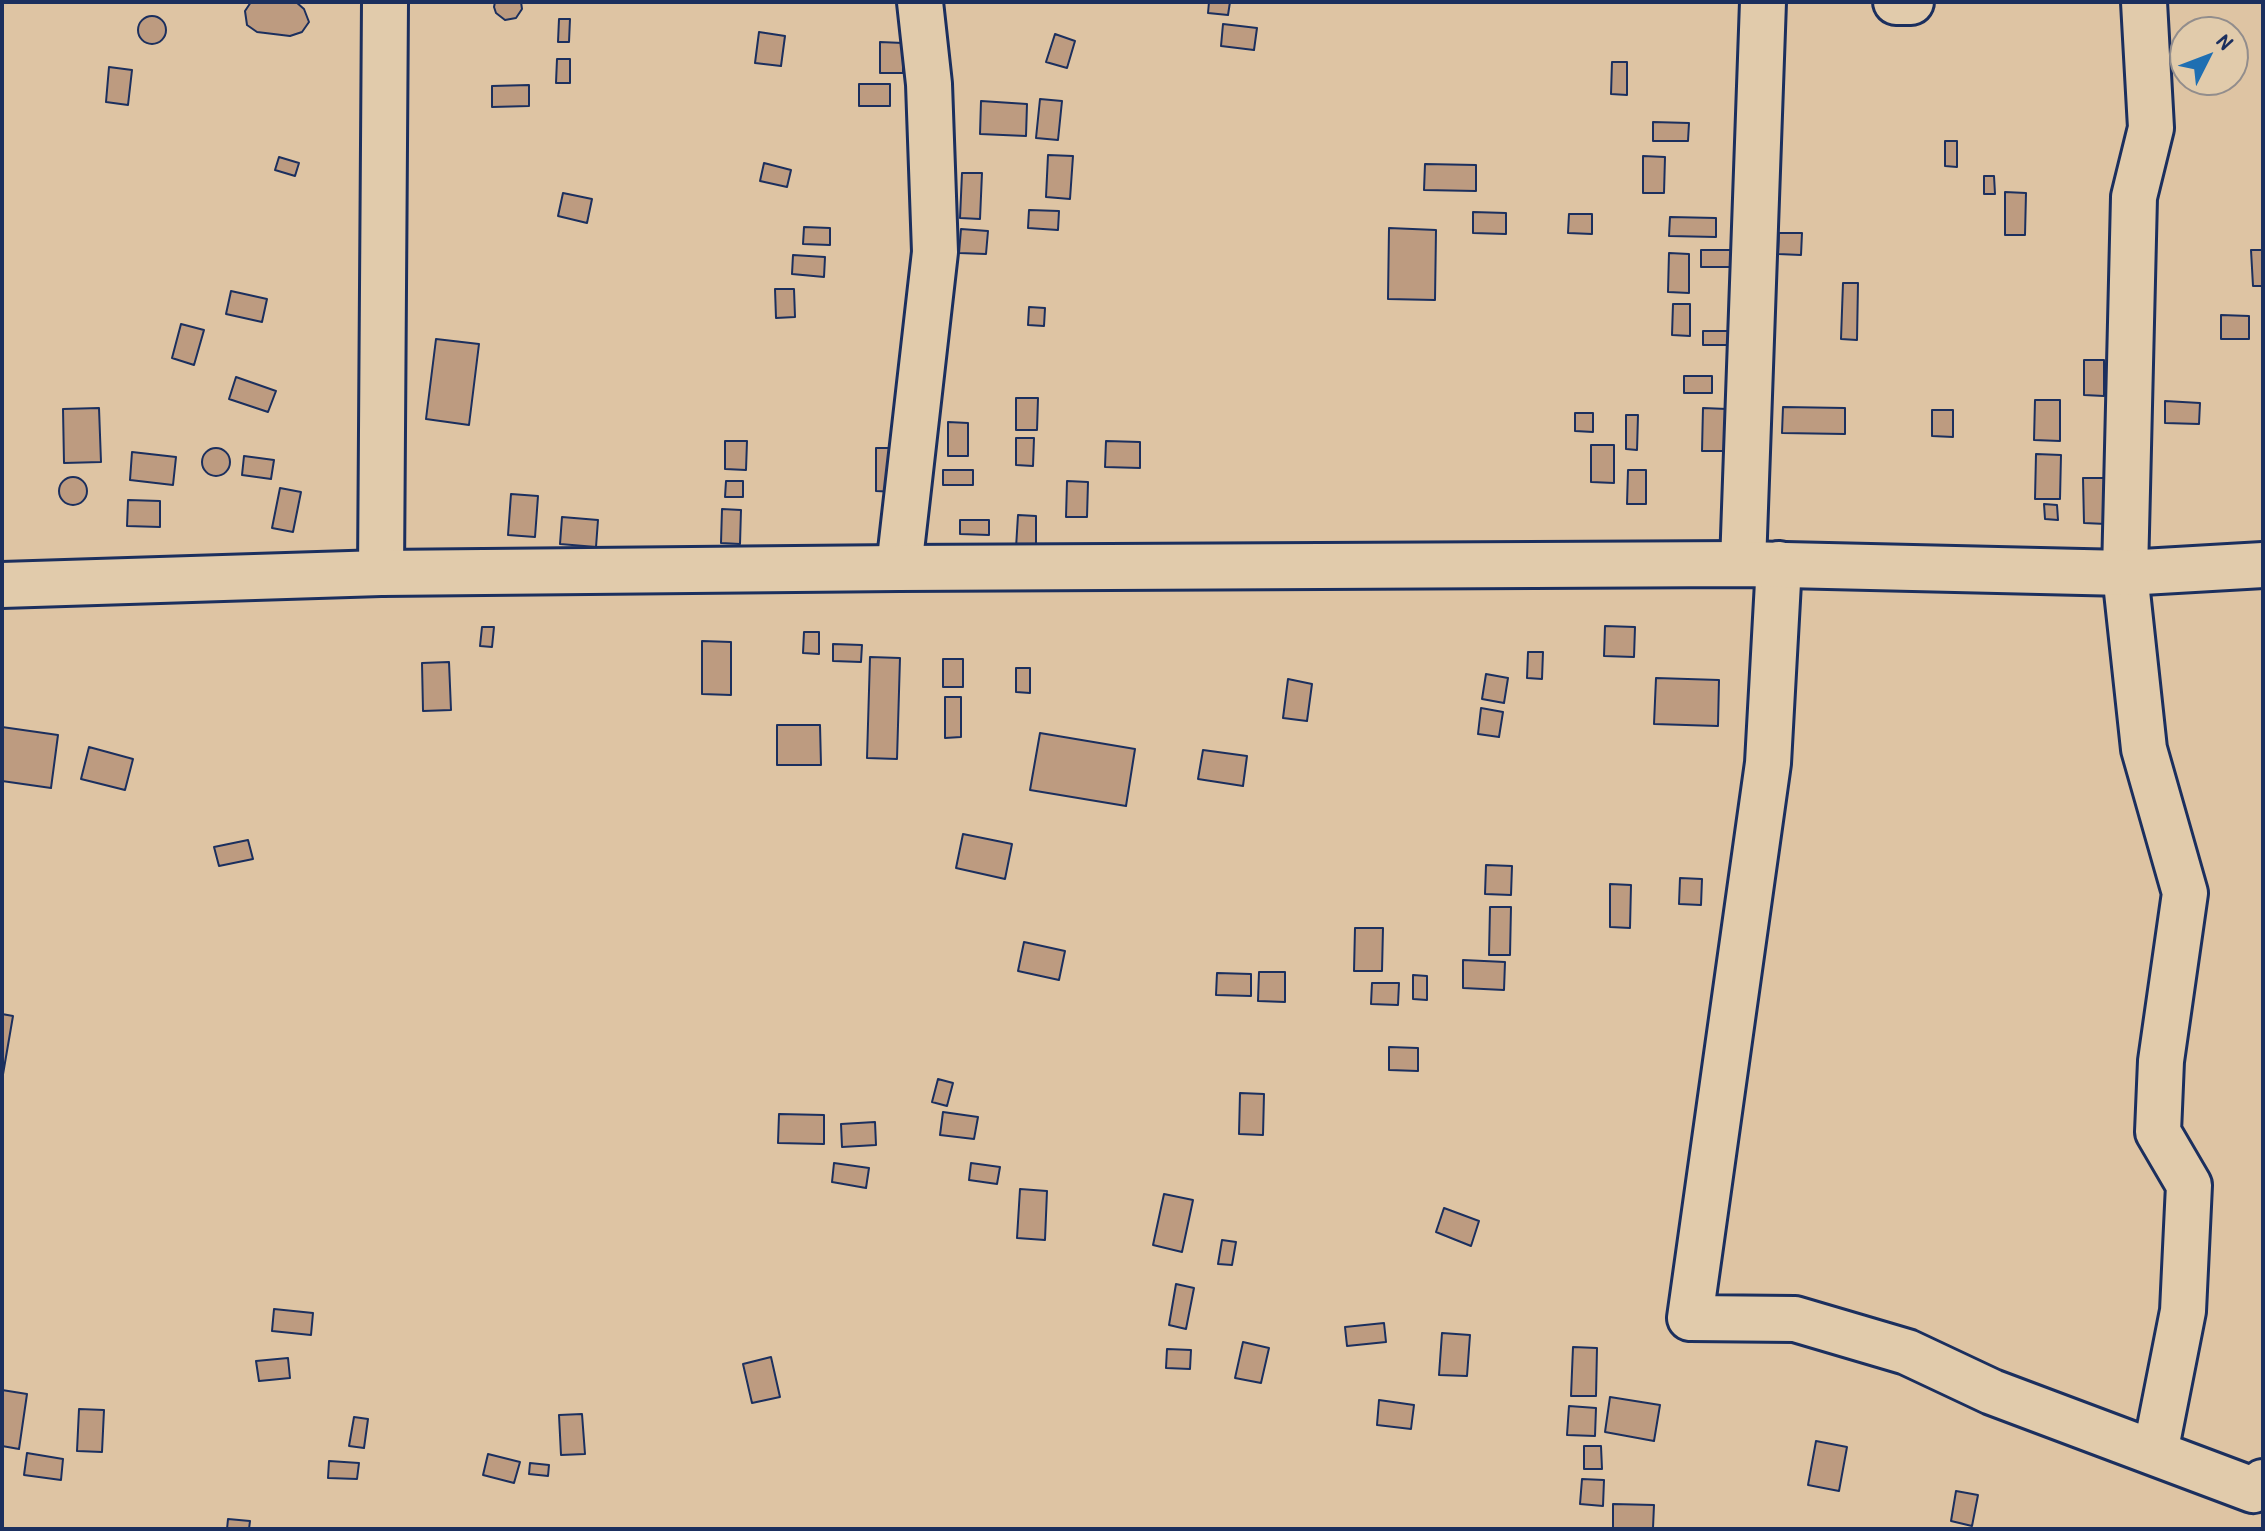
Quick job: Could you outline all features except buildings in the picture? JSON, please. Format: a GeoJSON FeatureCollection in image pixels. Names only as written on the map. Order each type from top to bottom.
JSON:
{"type":"FeatureCollection","features":[{"type":"Feature","properties":{"kind":"street"},"geometry":{"type":"LineString","coordinates":[[381,573],[385,2]]}},
{"type":"Feature","properties":{"kind":"street"},"geometry":{"type":"LineString","coordinates":[[899,568],[935,252],[929,84],[920,2]]}},
{"type":"Feature","properties":{"kind":"street"},"geometry":{"type":"LineString","coordinates":[[1763,2],[1761,564],[1768,763],[1690,1318],[1795,1319],[1907,1352],[1992,1392],[2253,1490],[2263,1482]]}},
{"type":"Feature","properties":{"kind":"street"},"geometry":{"type":"LineString","coordinates":[[1896,2],[1911,2]]}},
{"type":"Feature","properties":{"kind":"street"},"geometry":{"type":"LineString","coordinates":[[2144,2],[2151,128],[2134,197],[2125,573],[2144,749],[2185,893],[2161,1061],[2158,1132],[2189,1185],[2183,1311],[2155,1453]]}},
{"type":"Feature","properties":{"kind":"street"},"geometry":{"type":"LineString","coordinates":[[2,585],[381,573],[899,568],[1761,564],[2125,573],[2263,565]]}}]}
